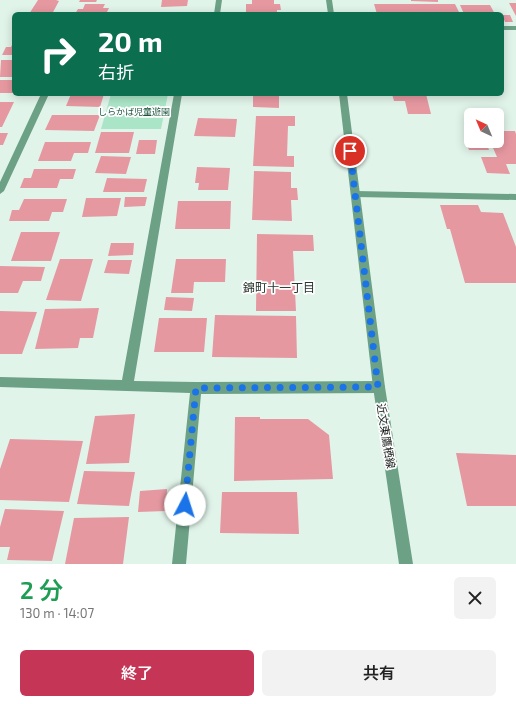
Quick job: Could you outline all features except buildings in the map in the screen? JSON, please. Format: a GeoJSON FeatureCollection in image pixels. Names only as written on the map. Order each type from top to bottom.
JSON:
{"type":"FeatureCollection","features":[{"type":"Feature","properties":{"kind":"street"},"geometry":{"type":"LineString","coordinates":[[217,12],[219,0]]}},
{"type":"Feature","properties":{"kind":"street"},"geometry":{"type":"LineString","coordinates":[[329,0],[331,12]]}},
{"type":"Feature","properties":{"kind":"street"},"geometry":{"type":"LineString","coordinates":[[504,28],[516,28]]}},
{"type":"Feature","properties":{"kind":"street"},"geometry":{"type":"LineString","coordinates":[[0,191],[43,96]]}},
{"type":"Feature","properties":{"kind":"street"},"geometry":{"type":"LineString","coordinates":[[127,386],[178,96]]}},
{"type":"Feature","properties":{"kind":"street","name":"近文東鷹栖線"},"geometry":{"type":"LineString","coordinates":[[343,96],[378,387],[406,564]]}},
{"type":"Feature","properties":{"kind":"street"},"geometry":{"type":"LineString","coordinates":[[356,194],[516,197]]}},
{"type":"Feature","properties":{"kind":"street"},"geometry":{"type":"LineString","coordinates":[[0,384],[196,388],[378,387]]}},
{"type":"Feature","properties":{"kind":"street"},"geometry":{"type":"LineString","coordinates":[[179,564],[196,388]]}},
{"type":"Feature","properties":{"kind":"green space","name":"しらかば児童遊園"},"geometry":{"type":"Polygon","coordinates":[[[110,96],[168,96],[161,129],[101,129],[110,96]]]}},
{"type":"Feature","properties":{"kind":"district","name":"錦町十一丁目"},"geometry":{"type":"Point","coordinates":[279,288]}},
{"type":"Feature","properties":{"kind":"route"},"geometry":{"type":"LineString","coordinates":[[185,505],[196,388],[378,387],[350,151]]}}]}
